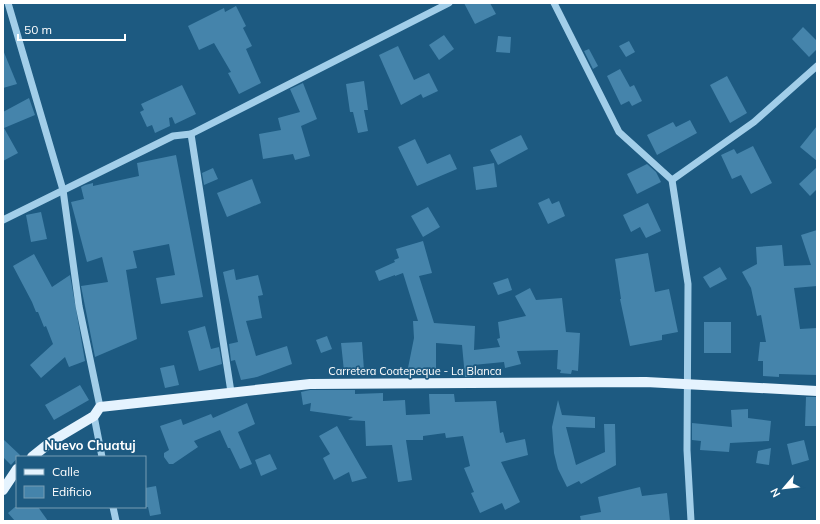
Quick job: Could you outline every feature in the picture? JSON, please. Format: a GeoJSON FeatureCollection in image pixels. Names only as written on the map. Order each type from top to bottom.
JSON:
{"type":"FeatureCollection","features":[{"type":"Feature","properties":{"kind":"main road","name":"Carretera Coatepeque - La Blanca"},"geometry":{"type":"LineString","coordinates":[[100,407],[310,384],[646,382],[817,391]]}},
{"type":"Feature","properties":{"kind":"main road"},"geometry":{"type":"LineString","coordinates":[[33,456],[52,441],[94,416],[100,407]]}},
{"type":"Feature","properties":{"kind":"main road"},"geometry":{"type":"LineString","coordinates":[[3,490],[16,470]]}},
{"type":"Feature","properties":{"kind":"street"},"geometry":{"type":"LineString","coordinates":[[8,3],[64,190],[79,306],[100,407]]}},
{"type":"Feature","properties":{"kind":"street"},"geometry":{"type":"LineString","coordinates":[[3,220],[173,136],[191,134],[449,3]]}},
{"type":"Feature","properties":{"kind":"street"},"geometry":{"type":"LineString","coordinates":[[554,3],[619,132],[672,180],[688,284],[686,450],[690,521]]}},
{"type":"Feature","properties":{"kind":"street"},"geometry":{"type":"LineString","coordinates":[[672,180],[754,122],[817,66]]}},
{"type":"Feature","properties":{"kind":"street"},"geometry":{"type":"LineString","coordinates":[[191,134],[231,392]]}},
{"type":"Feature","properties":{"kind":"street"},"geometry":{"type":"LineString","coordinates":[[94,416],[102,456]]}},
{"type":"Feature","properties":{"kind":"street"},"geometry":{"type":"LineString","coordinates":[[113,508],[116,521]]}},
{"type":"Feature","properties":{"kind":"building"},"geometry":{"type":"Polygon","coordinates":[[[464,3],[490,3],[496,14],[475,24],[464,3]]]}},
{"type":"Feature","properties":{"kind":"building"},"geometry":{"type":"Polygon","coordinates":[[[236,6],[246,26],[243,28],[252,46],[246,49],[261,83],[239,94],[228,73],[231,72],[214,43],[199,50],[188,26],[224,8],[225,12],[236,6]]]}},
{"type":"Feature","properties":{"kind":"building"},"geometry":{"type":"Polygon","coordinates":[[[803,27],[817,41],[817,49],[809,57],[792,39],[803,27]]]}},
{"type":"Feature","properties":{"kind":"building"},"geometry":{"type":"Polygon","coordinates":[[[444,35],[454,49],[439,60],[429,45],[444,35]]]}},
{"type":"Feature","properties":{"kind":"building"},"geometry":{"type":"Polygon","coordinates":[[[498,36],[511,37],[510,53],[496,52],[498,36]]]}},
{"type":"Feature","properties":{"kind":"building"},"geometry":{"type":"Polygon","coordinates":[[[629,41],[635,52],[626,57],[619,46],[629,41]]]}},
{"type":"Feature","properties":{"kind":"building"},"geometry":{"type":"Polygon","coordinates":[[[398,46],[414,80],[429,73],[438,91],[423,98],[421,94],[401,105],[379,55],[398,46]]]}},
{"type":"Feature","properties":{"kind":"building"},"geometry":{"type":"Polygon","coordinates":[[[589,49],[598,66],[593,69],[584,51],[589,49]]]}},
{"type":"Feature","properties":{"kind":"building"},"geometry":{"type":"Polygon","coordinates":[[[3,50],[17,84],[3,88],[3,50]]]}},
{"type":"Feature","properties":{"kind":"building"},"geometry":{"type":"Polygon","coordinates":[[[620,69],[630,87],[634,85],[642,101],[632,106],[629,101],[621,105],[607,76],[620,69]]]}},
{"type":"Feature","properties":{"kind":"building"},"geometry":{"type":"Polygon","coordinates":[[[727,76],[747,113],[730,123],[710,85],[727,76]]]}},
{"type":"Feature","properties":{"kind":"building"},"geometry":{"type":"Polygon","coordinates":[[[364,81],[368,110],[364,110],[368,131],[358,133],[353,112],[350,112],[346,84],[364,81]]]}},
{"type":"Feature","properties":{"kind":"building"},"geometry":{"type":"Polygon","coordinates":[[[303,83],[317,119],[301,126],[310,156],[295,160],[293,154],[263,159],[259,134],[281,130],[278,118],[300,112],[290,89],[303,83]]]}},
{"type":"Feature","properties":{"kind":"building"},"geometry":{"type":"Polygon","coordinates":[[[182,85],[196,114],[175,124],[172,117],[169,118],[170,126],[155,133],[152,125],[147,127],[140,112],[144,110],[141,104],[182,85]]]}},
{"type":"Feature","properties":{"kind":"building"},"geometry":{"type":"Polygon","coordinates":[[[29,98],[35,115],[4,128],[18,153],[3,161],[3,112],[29,98]]]}},
{"type":"Feature","properties":{"kind":"building"},"geometry":{"type":"Polygon","coordinates":[[[690,120],[697,133],[657,155],[647,135],[673,122],[676,127],[690,120]]]}},
{"type":"Feature","properties":{"kind":"building"},"geometry":{"type":"Polygon","coordinates":[[[817,126],[817,161],[800,147],[817,126]]]}},
{"type":"Feature","properties":{"kind":"building"},"geometry":{"type":"Polygon","coordinates":[[[521,135],[528,149],[498,165],[490,150],[521,135]]]}},
{"type":"Feature","properties":{"kind":"building"},"geometry":{"type":"Polygon","coordinates":[[[415,139],[427,164],[450,154],[457,169],[417,186],[398,147],[415,139]]]}},
{"type":"Feature","properties":{"kind":"building"},"geometry":{"type":"Polygon","coordinates":[[[753,146],[772,183],[751,194],[741,175],[732,179],[721,155],[734,149],[737,154],[753,146]]]}},
{"type":"Feature","properties":{"kind":"building"},"geometry":{"type":"Polygon","coordinates":[[[176,155],[203,297],[161,304],[156,278],[175,275],[169,244],[133,251],[137,268],[126,270],[137,339],[95,357],[81,286],[108,282],[102,257],[87,262],[71,202],[84,199],[81,187],[85,185],[93,183],[93,186],[139,176],[137,163],[176,155]]]}},
{"type":"Feature","properties":{"kind":"building"},"geometry":{"type":"Polygon","coordinates":[[[494,163],[497,187],[476,190],[473,167],[494,163]]]}},
{"type":"Feature","properties":{"kind":"building"},"geometry":{"type":"Polygon","coordinates":[[[647,164],[656,172],[661,182],[637,194],[627,174],[647,164]]]}},
{"type":"Feature","properties":{"kind":"building"},"geometry":{"type":"Polygon","coordinates":[[[817,167],[817,189],[810,196],[799,184],[817,167]]]}},
{"type":"Feature","properties":{"kind":"building"},"geometry":{"type":"Polygon","coordinates":[[[213,168],[218,179],[204,185],[202,173],[213,168]]]}},
{"type":"Feature","properties":{"kind":"building"},"geometry":{"type":"Polygon","coordinates":[[[252,179],[261,203],[227,217],[217,193],[252,179]]]}},
{"type":"Feature","properties":{"kind":"building"},"geometry":{"type":"Polygon","coordinates":[[[549,198],[552,204],[559,201],[565,216],[548,224],[538,203],[549,198]]]}},
{"type":"Feature","properties":{"kind":"building"},"geometry":{"type":"Polygon","coordinates":[[[648,203],[661,231],[646,238],[640,227],[631,232],[623,215],[648,203]]]}},
{"type":"Feature","properties":{"kind":"building"},"geometry":{"type":"Polygon","coordinates":[[[428,207],[440,227],[423,237],[411,216],[428,207]]]}},
{"type":"Feature","properties":{"kind":"building"},"geometry":{"type":"Polygon","coordinates":[[[41,212],[47,239],[31,242],[26,215],[41,212]]]}},
{"type":"Feature","properties":{"kind":"building"},"geometry":{"type":"Polygon","coordinates":[[[817,230],[817,286],[794,288],[800,329],[817,328],[817,375],[779,374],[779,377],[763,376],[763,361],[758,361],[760,342],[766,342],[761,315],[757,316],[751,288],[742,272],[757,264],[756,247],[782,245],[784,266],[811,265],[801,235],[817,230]]]}},
{"type":"Feature","properties":{"kind":"building"},"geometry":{"type":"Polygon","coordinates":[[[423,241],[432,273],[419,276],[434,323],[475,326],[474,350],[500,347],[497,339],[500,338],[498,322],[526,316],[515,296],[530,288],[536,300],[562,298],[566,332],[580,333],[578,371],[572,370],[571,374],[560,373],[561,370],[557,369],[558,350],[517,351],[521,364],[505,368],[504,362],[473,365],[472,377],[465,377],[462,345],[436,343],[436,373],[407,373],[414,338],[413,321],[418,321],[403,273],[379,281],[375,271],[395,262],[394,260],[399,258],[396,249],[423,241]]]}},
{"type":"Feature","properties":{"kind":"building"},"geometry":{"type":"Polygon","coordinates":[[[648,253],[655,292],[669,289],[678,332],[662,335],[662,340],[630,346],[620,299],[615,259],[648,253]]]}},
{"type":"Feature","properties":{"kind":"building"},"geometry":{"type":"Polygon","coordinates":[[[34,254],[52,287],[70,275],[85,361],[69,367],[65,357],[41,378],[30,365],[53,344],[46,326],[44,327],[38,312],[36,312],[13,266],[34,254]]]}},
{"type":"Feature","properties":{"kind":"building"},"geometry":{"type":"Polygon","coordinates":[[[720,267],[727,279],[710,288],[703,277],[720,267]]]}},
{"type":"Feature","properties":{"kind":"building"},"geometry":{"type":"Polygon","coordinates":[[[234,269],[236,280],[258,275],[263,295],[258,296],[262,318],[246,321],[256,356],[287,346],[292,364],[257,377],[241,380],[235,360],[231,361],[229,344],[238,342],[223,272],[234,269]]]}},
{"type":"Feature","properties":{"kind":"building"},"geometry":{"type":"Polygon","coordinates":[[[508,278],[512,290],[498,295],[493,283],[508,278]]]}},
{"type":"Feature","properties":{"kind":"building"},"geometry":{"type":"Polygon","coordinates":[[[704,322],[731,322],[731,353],[704,353],[704,322]]]}},
{"type":"Feature","properties":{"kind":"building"},"geometry":{"type":"Polygon","coordinates":[[[205,326],[211,349],[219,347],[222,364],[199,371],[188,331],[205,326]]]}},
{"type":"Feature","properties":{"kind":"building"},"geometry":{"type":"Polygon","coordinates":[[[327,336],[332,349],[321,353],[316,340],[327,336]]]}},
{"type":"Feature","properties":{"kind":"building"},"geometry":{"type":"Polygon","coordinates":[[[362,342],[364,370],[344,371],[341,343],[362,342]]]}},
{"type":"Feature","properties":{"kind":"building"},"geometry":{"type":"Polygon","coordinates":[[[174,365],[179,385],[165,388],[160,368],[174,365]]]}},
{"type":"Feature","properties":{"kind":"building"},"geometry":{"type":"Polygon","coordinates":[[[80,385],[89,400],[54,420],[45,405],[80,385]]]}},
{"type":"Feature","properties":{"kind":"building"},"geometry":{"type":"Polygon","coordinates":[[[310,390],[355,390],[355,394],[383,393],[383,401],[405,400],[406,415],[430,414],[429,394],[454,394],[455,402],[496,401],[500,433],[503,432],[506,443],[525,439],[528,455],[501,462],[520,502],[505,510],[502,503],[480,513],[471,493],[474,492],[464,468],[470,466],[463,436],[446,438],[445,433],[423,436],[423,440],[406,440],[412,480],[398,482],[392,445],[366,446],[365,421],[348,420],[353,417],[310,411],[311,403],[303,405],[301,392],[310,390]]]}},
{"type":"Feature","properties":{"kind":"building"},"geometry":{"type":"Polygon","coordinates":[[[806,397],[817,397],[817,426],[805,426],[806,397]]]}},
{"type":"Feature","properties":{"kind":"building"},"geometry":{"type":"Polygon","coordinates":[[[558,400],[562,415],[595,417],[595,428],[566,427],[576,465],[605,452],[604,424],[615,424],[616,465],[581,484],[579,481],[567,487],[558,469],[554,453],[552,427],[558,400]]]}},
{"type":"Feature","properties":{"kind":"building"},"geometry":{"type":"Polygon","coordinates":[[[247,403],[255,424],[238,432],[252,464],[240,469],[220,430],[194,441],[198,447],[173,464],[169,464],[164,457],[164,453],[169,450],[160,426],[181,419],[183,425],[211,414],[213,418],[247,403]]]}},
{"type":"Feature","properties":{"kind":"building"},"geometry":{"type":"Polygon","coordinates":[[[748,409],[748,418],[771,421],[769,441],[730,443],[729,452],[700,450],[701,441],[692,440],[692,423],[732,427],[731,410],[748,409]]]}},
{"type":"Feature","properties":{"kind":"building"},"geometry":{"type":"Polygon","coordinates":[[[337,426],[367,478],[352,482],[349,472],[334,480],[323,458],[330,454],[319,436],[337,426]]]}},
{"type":"Feature","properties":{"kind":"building"},"geometry":{"type":"Polygon","coordinates":[[[3,439],[20,455],[16,456],[16,459],[11,465],[3,457],[3,439]]]}},
{"type":"Feature","properties":{"kind":"building"},"geometry":{"type":"Polygon","coordinates":[[[804,440],[809,460],[792,465],[787,444],[804,440]]]}},
{"type":"Feature","properties":{"kind":"building"},"geometry":{"type":"Polygon","coordinates":[[[771,448],[769,465],[756,463],[758,451],[771,448]]]}},
{"type":"Feature","properties":{"kind":"building"},"geometry":{"type":"Polygon","coordinates":[[[270,454],[277,469],[261,476],[255,460],[270,454]]]}},
{"type":"Feature","properties":{"kind":"building"},"geometry":{"type":"Polygon","coordinates":[[[156,486],[161,514],[150,516],[148,507],[146,507],[146,488],[156,486]]]}},
{"type":"Feature","properties":{"kind":"building"},"geometry":{"type":"Polygon","coordinates":[[[640,487],[642,496],[667,493],[670,521],[581,521],[580,516],[601,512],[598,497],[640,487]]]}},
{"type":"Feature","properties":{"kind":"building"},"geometry":{"type":"Polygon","coordinates":[[[15,507],[39,508],[48,521],[15,521],[8,513],[15,507]]]}},
{"type":"Feature","properties":{"kind":"district","name":"Nuevo Chuatuj"},"geometry":{"type":"Point","coordinates":[90,445]}}]}
